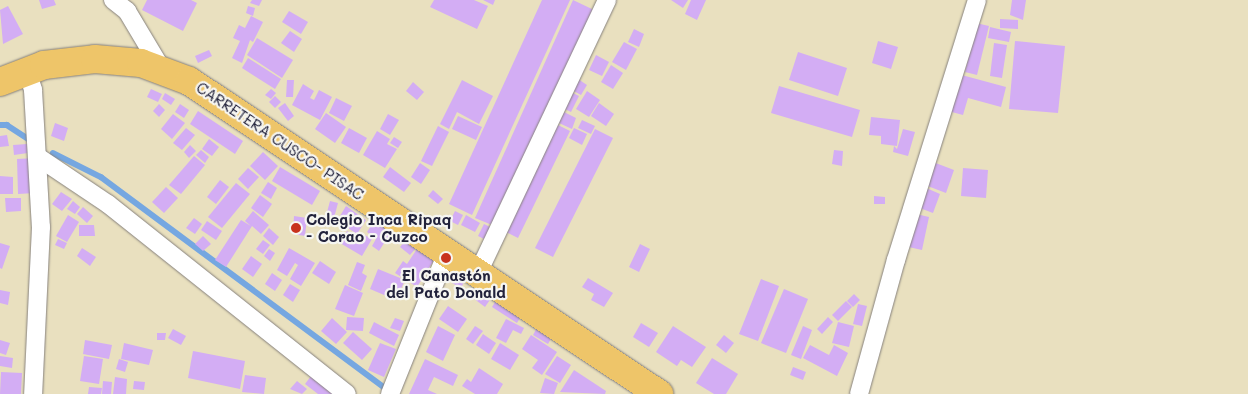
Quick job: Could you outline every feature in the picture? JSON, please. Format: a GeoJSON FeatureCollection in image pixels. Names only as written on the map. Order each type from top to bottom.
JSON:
{"type":"FeatureCollection","features":[{"type":"Feature","properties":{"kind":"highway","name":"CARRETERA CUSCO- PISAC"},"geometry":{"type":"LineString","coordinates":[[0,82],[27,71],[95,58],[161,68],[189,80],[656,393]]}},
{"type":"Feature","properties":{"kind":"street"},"geometry":{"type":"LineString","coordinates":[[112,0],[127,12],[161,68]]}},
{"type":"Feature","properties":{"kind":"street"},"geometry":{"type":"LineString","coordinates":[[478,273],[606,0]]}},
{"type":"Feature","properties":{"kind":"street"},"geometry":{"type":"LineString","coordinates":[[860,394],[896,260],[977,0]]}},
{"type":"Feature","properties":{"kind":"street"},"geometry":{"type":"LineString","coordinates":[[27,71],[33,90],[41,227],[34,394]]}},
{"type":"Feature","properties":{"kind":"street"},"geometry":{"type":"LineString","coordinates":[[38,157],[108,204],[346,394]]}},
{"type":"Feature","properties":{"kind":"street"},"geometry":{"type":"LineString","coordinates":[[390,394],[447,252]]}},
{"type":"Feature","properties":{"kind":"building"},"geometry":{"type":"Polygon","coordinates":[[[39,0],[54,0],[56,5],[42,9],[39,0]]]}},
{"type":"Feature","properties":{"kind":"building"},"geometry":{"type":"Polygon","coordinates":[[[147,0],[191,0],[197,3],[183,31],[142,10],[147,0]]]}},
{"type":"Feature","properties":{"kind":"building"},"geometry":{"type":"Polygon","coordinates":[[[252,0],[262,0],[259,6],[250,3],[252,0]]]}},
{"type":"Feature","properties":{"kind":"building"},"geometry":{"type":"Polygon","coordinates":[[[434,0],[474,0],[488,6],[477,29],[430,7],[434,0]]]}},
{"type":"Feature","properties":{"kind":"building"},"geometry":{"type":"Polygon","coordinates":[[[483,0],[495,0],[493,5],[483,0]]]}},
{"type":"Feature","properties":{"kind":"building"},"geometry":{"type":"Polygon","coordinates":[[[542,0],[570,0],[472,215],[449,204],[542,0]]]}},
{"type":"Feature","properties":{"kind":"building"},"geometry":{"type":"Polygon","coordinates":[[[573,0],[594,10],[497,227],[475,218],[573,0]]]}},
{"type":"Feature","properties":{"kind":"building"},"geometry":{"type":"Polygon","coordinates":[[[671,0],[688,0],[683,8],[671,0]]]}},
{"type":"Feature","properties":{"kind":"building"},"geometry":{"type":"Polygon","coordinates":[[[691,0],[706,0],[697,20],[685,14],[691,0]]]}},
{"type":"Feature","properties":{"kind":"building"},"geometry":{"type":"Polygon","coordinates":[[[1012,0],[1026,0],[1023,20],[1010,15],[1012,0]]]}},
{"type":"Feature","properties":{"kind":"building"},"geometry":{"type":"Polygon","coordinates":[[[8,6],[23,34],[3,44],[0,10],[8,6]]]}},
{"type":"Feature","properties":{"kind":"building"},"geometry":{"type":"Polygon","coordinates":[[[248,6],[255,8],[253,16],[246,13],[248,6]]]}},
{"type":"Feature","properties":{"kind":"building"},"geometry":{"type":"Polygon","coordinates":[[[289,11],[308,22],[301,34],[282,22],[289,11]]]}},
{"type":"Feature","properties":{"kind":"building"},"geometry":{"type":"Polygon","coordinates":[[[251,16],[263,22],[253,42],[250,40],[242,63],[232,58],[240,41],[233,38],[239,25],[245,28],[251,16]]]}},
{"type":"Feature","properties":{"kind":"building"},"geometry":{"type":"Polygon","coordinates":[[[1000,19],[1018,20],[1018,29],[1000,28],[1000,19]]]}},
{"type":"Feature","properties":{"kind":"building"},"geometry":{"type":"Polygon","coordinates":[[[976,23],[989,26],[977,75],[965,72],[976,23]]]}},
{"type":"Feature","properties":{"kind":"building"},"geometry":{"type":"Polygon","coordinates":[[[990,27],[1011,32],[1009,42],[988,38],[990,27]]]}},
{"type":"Feature","properties":{"kind":"building"},"geometry":{"type":"Polygon","coordinates":[[[634,29],[644,34],[639,47],[628,42],[634,29]]]}},
{"type":"Feature","properties":{"kind":"building"},"geometry":{"type":"Polygon","coordinates":[[[290,31],[302,39],[294,52],[281,43],[290,31]]]}},
{"type":"Feature","properties":{"kind":"building"},"geometry":{"type":"Polygon","coordinates":[[[257,38],[293,60],[282,78],[247,55],[257,38]]]}},
{"type":"Feature","properties":{"kind":"building"},"geometry":{"type":"Polygon","coordinates":[[[878,41],[898,47],[891,69],[872,63],[878,41]]]}},
{"type":"Feature","properties":{"kind":"building"},"geometry":{"type":"Polygon","coordinates":[[[1015,41],[1065,46],[1058,113],[1009,109],[1015,41]]]}},
{"type":"Feature","properties":{"kind":"building"},"geometry":{"type":"Polygon","coordinates":[[[624,42],[637,49],[626,70],[612,62],[624,42]]]}},
{"type":"Feature","properties":{"kind":"building"},"geometry":{"type":"Polygon","coordinates":[[[994,43],[1007,45],[1002,78],[990,76],[994,43]]]}},
{"type":"Feature","properties":{"kind":"building"},"geometry":{"type":"Polygon","coordinates":[[[209,50],[212,56],[198,63],[195,56],[209,50]]]}},
{"type":"Feature","properties":{"kind":"building"},"geometry":{"type":"Polygon","coordinates":[[[798,52],[847,68],[838,96],[789,80],[798,52]]]}},
{"type":"Feature","properties":{"kind":"building"},"geometry":{"type":"Polygon","coordinates":[[[596,55],[609,62],[602,76],[589,70],[596,55]]]}},
{"type":"Feature","properties":{"kind":"building"},"geometry":{"type":"Polygon","coordinates":[[[248,58],[281,79],[275,89],[242,68],[248,58]]]}},
{"type":"Feature","properties":{"kind":"building"},"geometry":{"type":"Polygon","coordinates":[[[611,65],[623,73],[613,89],[601,82],[611,65]]]}},
{"type":"Feature","properties":{"kind":"building"},"geometry":{"type":"Polygon","coordinates":[[[958,74],[1006,87],[1001,107],[968,98],[963,115],[948,111],[958,74]]]}},
{"type":"Feature","properties":{"kind":"building"},"geometry":{"type":"Polygon","coordinates":[[[578,79],[587,85],[581,95],[572,90],[578,79]]]}},
{"type":"Feature","properties":{"kind":"building"},"geometry":{"type":"Polygon","coordinates":[[[287,80],[294,80],[293,97],[286,97],[287,80]]]}},
{"type":"Feature","properties":{"kind":"building"},"geometry":{"type":"Polygon","coordinates":[[[462,80],[493,96],[479,124],[457,112],[449,129],[440,124],[462,80]]]}},
{"type":"Feature","properties":{"kind":"building"},"geometry":{"type":"Polygon","coordinates":[[[413,82],[424,92],[417,100],[406,91],[413,82]]]}},
{"type":"Feature","properties":{"kind":"building"},"geometry":{"type":"Polygon","coordinates":[[[303,84],[314,91],[310,98],[314,100],[319,90],[332,97],[320,120],[292,105],[303,84]]]}},
{"type":"Feature","properties":{"kind":"building"},"geometry":{"type":"Polygon","coordinates":[[[779,86],[860,110],[852,137],[771,113],[779,86]]]}},
{"type":"Feature","properties":{"kind":"building"},"geometry":{"type":"Polygon","coordinates":[[[151,89],[162,94],[158,102],[147,97],[151,89]]]}},
{"type":"Feature","properties":{"kind":"building"},"geometry":{"type":"Polygon","coordinates":[[[271,89],[276,93],[271,99],[265,95],[271,89]]]}},
{"type":"Feature","properties":{"kind":"building"},"geometry":{"type":"Polygon","coordinates":[[[587,91],[600,100],[589,117],[576,109],[587,91]]]}},
{"type":"Feature","properties":{"kind":"building"},"geometry":{"type":"Polygon","coordinates":[[[571,92],[579,96],[571,112],[563,108],[571,92]]]}},
{"type":"Feature","properties":{"kind":"building"},"geometry":{"type":"Polygon","coordinates":[[[165,93],[175,99],[171,105],[162,99],[165,93]]]}},
{"type":"Feature","properties":{"kind":"building"},"geometry":{"type":"Polygon","coordinates":[[[275,96],[281,102],[275,108],[269,102],[275,96]]]}},
{"type":"Feature","properties":{"kind":"building"},"geometry":{"type":"Polygon","coordinates":[[[336,98],[352,106],[344,121],[329,113],[336,98]]]}},
{"type":"Feature","properties":{"kind":"building"},"geometry":{"type":"Polygon","coordinates":[[[285,103],[294,116],[288,121],[278,108],[285,103]]]}},
{"type":"Feature","properties":{"kind":"building"},"geometry":{"type":"Polygon","coordinates":[[[599,103],[614,114],[606,126],[591,116],[599,103]]]}},
{"type":"Feature","properties":{"kind":"building"},"geometry":{"type":"Polygon","coordinates":[[[159,104],[165,110],[159,117],[153,111],[159,104]]]}},
{"type":"Feature","properties":{"kind":"building"},"geometry":{"type":"Polygon","coordinates":[[[180,104],[189,110],[184,118],[175,112],[180,104]]]}},
{"type":"Feature","properties":{"kind":"building"},"geometry":{"type":"Polygon","coordinates":[[[198,111],[243,141],[235,154],[190,124],[198,111]]]}},
{"type":"Feature","properties":{"kind":"building"},"geometry":{"type":"Polygon","coordinates":[[[564,112],[576,118],[572,129],[559,123],[564,112]]]}},
{"type":"Feature","properties":{"kind":"building"},"geometry":{"type":"Polygon","coordinates":[[[326,113],[346,127],[335,143],[315,129],[326,113]]]}},
{"type":"Feature","properties":{"kind":"building"},"geometry":{"type":"Polygon","coordinates":[[[173,114],[185,123],[172,139],[161,129],[173,114]]]}},
{"type":"Feature","properties":{"kind":"building"},"geometry":{"type":"Polygon","coordinates":[[[388,114],[399,120],[390,135],[380,129],[388,114]]]}},
{"type":"Feature","properties":{"kind":"building"},"geometry":{"type":"Polygon","coordinates":[[[458,116],[482,127],[476,140],[452,129],[458,116]]]}},
{"type":"Feature","properties":{"kind":"building"},"geometry":{"type":"Polygon","coordinates":[[[871,117],[900,120],[897,146],[881,144],[881,136],[869,135],[871,117]]]}},
{"type":"Feature","properties":{"kind":"building"},"geometry":{"type":"Polygon","coordinates":[[[582,120],[595,126],[591,134],[578,128],[582,120]]]}},
{"type":"Feature","properties":{"kind":"building"},"geometry":{"type":"Polygon","coordinates":[[[55,123],[68,128],[64,141],[51,136],[55,123]]]}},
{"type":"Feature","properties":{"kind":"building"},"geometry":{"type":"Polygon","coordinates":[[[558,125],[570,131],[518,238],[506,232],[558,125]]]}},
{"type":"Feature","properties":{"kind":"building"},"geometry":{"type":"Polygon","coordinates":[[[438,126],[449,132],[432,166],[421,161],[438,126]]]}},
{"type":"Feature","properties":{"kind":"building"},"geometry":{"type":"Polygon","coordinates":[[[186,128],[195,135],[182,150],[173,143],[186,128]]]}},
{"type":"Feature","properties":{"kind":"building"},"geometry":{"type":"Polygon","coordinates":[[[349,128],[367,138],[359,153],[341,143],[349,128]]]}},
{"type":"Feature","properties":{"kind":"building"},"geometry":{"type":"Polygon","coordinates":[[[574,128],[587,134],[582,145],[569,138],[574,128]]]}},
{"type":"Feature","properties":{"kind":"building"},"geometry":{"type":"Polygon","coordinates":[[[595,129],[613,138],[553,257],[535,248],[595,129]]]}},
{"type":"Feature","properties":{"kind":"building"},"geometry":{"type":"Polygon","coordinates":[[[903,129],[915,132],[908,156],[893,152],[894,146],[897,149],[903,129]]]}},
{"type":"Feature","properties":{"kind":"building"},"geometry":{"type":"Polygon","coordinates":[[[377,131],[390,139],[387,144],[397,149],[385,168],[363,155],[377,131]]]}},
{"type":"Feature","properties":{"kind":"building"},"geometry":{"type":"Polygon","coordinates":[[[7,135],[9,146],[0,147],[0,136],[7,135]]]}},
{"type":"Feature","properties":{"kind":"building"},"geometry":{"type":"Polygon","coordinates":[[[394,137],[402,142],[398,148],[390,143],[394,137]]]}},
{"type":"Feature","properties":{"kind":"building"},"geometry":{"type":"Polygon","coordinates":[[[209,139],[219,147],[212,156],[202,149],[209,139]]]}},
{"type":"Feature","properties":{"kind":"building"},"geometry":{"type":"Polygon","coordinates":[[[27,144],[28,153],[14,155],[13,145],[27,144]]]}},
{"type":"Feature","properties":{"kind":"building"},"geometry":{"type":"Polygon","coordinates":[[[190,145],[196,151],[189,158],[184,152],[190,145]]]}},
{"type":"Feature","properties":{"kind":"building"},"geometry":{"type":"Polygon","coordinates":[[[201,150],[209,157],[205,163],[196,155],[201,150]]]}},
{"type":"Feature","properties":{"kind":"building"},"geometry":{"type":"Polygon","coordinates":[[[834,150],[843,151],[842,166],[832,164],[834,150]]]}},
{"type":"Feature","properties":{"kind":"building"},"geometry":{"type":"Polygon","coordinates":[[[263,152],[278,166],[265,180],[250,166],[263,152]]]}},
{"type":"Feature","properties":{"kind":"building"},"geometry":{"type":"Polygon","coordinates":[[[194,156],[205,165],[181,194],[169,185],[194,156]]]}},
{"type":"Feature","properties":{"kind":"building"},"geometry":{"type":"Polygon","coordinates":[[[35,158],[35,193],[18,194],[17,159],[35,158]]]}},
{"type":"Feature","properties":{"kind":"building"},"geometry":{"type":"Polygon","coordinates":[[[933,162],[954,170],[946,193],[925,185],[933,162]]]}},
{"type":"Feature","properties":{"kind":"building"},"geometry":{"type":"Polygon","coordinates":[[[420,163],[430,170],[421,184],[411,177],[420,163]]]}},
{"type":"Feature","properties":{"kind":"building"},"geometry":{"type":"Polygon","coordinates":[[[280,167],[320,191],[312,205],[272,181],[280,167]]]}},
{"type":"Feature","properties":{"kind":"building"},"geometry":{"type":"Polygon","coordinates":[[[390,167],[411,183],[404,192],[383,177],[390,167]]]}},
{"type":"Feature","properties":{"kind":"building"},"geometry":{"type":"Polygon","coordinates":[[[248,168],[259,177],[248,189],[238,179],[248,168]]]}},
{"type":"Feature","properties":{"kind":"building"},"geometry":{"type":"Polygon","coordinates":[[[963,168],[988,170],[986,198],[961,196],[963,168]]]}},
{"type":"Feature","properties":{"kind":"building"},"geometry":{"type":"Polygon","coordinates":[[[0,176],[13,177],[13,194],[0,194],[0,176]]]}},
{"type":"Feature","properties":{"kind":"building"},"geometry":{"type":"Polygon","coordinates":[[[220,180],[229,187],[216,204],[207,197],[220,180]]]}},
{"type":"Feature","properties":{"kind":"building"},"geometry":{"type":"Polygon","coordinates":[[[268,182],[277,188],[271,199],[261,193],[268,182]]]}},
{"type":"Feature","properties":{"kind":"building"},"geometry":{"type":"Polygon","coordinates":[[[236,183],[250,194],[222,228],[208,217],[236,183]]]}},
{"type":"Feature","properties":{"kind":"building"},"geometry":{"type":"Polygon","coordinates":[[[166,187],[178,198],[164,213],[152,202],[166,187]]]}},
{"type":"Feature","properties":{"kind":"building"},"geometry":{"type":"Polygon","coordinates":[[[924,187],[940,194],[933,213],[917,207],[924,187]]]}},
{"type":"Feature","properties":{"kind":"building"},"geometry":{"type":"Polygon","coordinates":[[[433,190],[443,199],[438,204],[428,196],[433,190]]]}},
{"type":"Feature","properties":{"kind":"building"},"geometry":{"type":"Polygon","coordinates":[[[61,192],[72,199],[62,211],[52,204],[61,192]]]}},
{"type":"Feature","properties":{"kind":"building"},"geometry":{"type":"Polygon","coordinates":[[[260,195],[272,204],[263,217],[251,208],[260,195]]]}},
{"type":"Feature","properties":{"kind":"building"},"geometry":{"type":"Polygon","coordinates":[[[874,196],[885,197],[885,204],[874,204],[874,196]]]}},
{"type":"Feature","properties":{"kind":"building"},"geometry":{"type":"Polygon","coordinates":[[[5,198],[21,198],[21,211],[6,212],[5,198]]]}},
{"type":"Feature","properties":{"kind":"building"},"geometry":{"type":"Polygon","coordinates":[[[342,199],[397,223],[379,251],[372,246],[376,239],[367,232],[374,221],[342,199]]]}},
{"type":"Feature","properties":{"kind":"building"},"geometry":{"type":"Polygon","coordinates":[[[73,201],[80,207],[75,214],[67,209],[73,201]]]}},
{"type":"Feature","properties":{"kind":"building"},"geometry":{"type":"Polygon","coordinates":[[[330,201],[338,203],[334,218],[326,216],[330,201]]]}},
{"type":"Feature","properties":{"kind":"building"},"geometry":{"type":"Polygon","coordinates":[[[346,206],[366,220],[357,234],[337,221],[346,206]]]}},
{"type":"Feature","properties":{"kind":"building"},"geometry":{"type":"Polygon","coordinates":[[[83,207],[93,216],[87,223],[77,214],[83,207]]]}},
{"type":"Feature","properties":{"kind":"building"},"geometry":{"type":"Polygon","coordinates":[[[253,211],[269,225],[261,234],[252,226],[226,267],[215,260],[241,220],[251,226],[245,221],[253,211]]]}},
{"type":"Feature","properties":{"kind":"building"},"geometry":{"type":"Polygon","coordinates":[[[455,211],[463,215],[458,225],[450,221],[455,211]]]}},
{"type":"Feature","properties":{"kind":"building"},"geometry":{"type":"Polygon","coordinates":[[[912,213],[929,217],[922,250],[904,246],[912,213]]]}},
{"type":"Feature","properties":{"kind":"building"},"geometry":{"type":"Polygon","coordinates":[[[68,215],[79,222],[67,242],[56,236],[68,215]]]}},
{"type":"Feature","properties":{"kind":"building"},"geometry":{"type":"Polygon","coordinates":[[[466,215],[480,223],[475,232],[461,225],[466,215]]]}},
{"type":"Feature","properties":{"kind":"building"},"geometry":{"type":"Polygon","coordinates":[[[294,216],[307,218],[305,236],[293,234],[294,216]]]}},
{"type":"Feature","properties":{"kind":"building"},"geometry":{"type":"Polygon","coordinates":[[[194,218],[202,224],[195,234],[186,228],[194,218]]]}},
{"type":"Feature","properties":{"kind":"building"},"geometry":{"type":"Polygon","coordinates":[[[207,221],[222,231],[216,240],[201,230],[207,221]]]}},
{"type":"Feature","properties":{"kind":"building"},"geometry":{"type":"Polygon","coordinates":[[[484,224],[496,230],[490,242],[478,236],[484,224]]]}},
{"type":"Feature","properties":{"kind":"building"},"geometry":{"type":"Polygon","coordinates":[[[79,225],[94,225],[95,236],[79,236],[79,225]]]}},
{"type":"Feature","properties":{"kind":"building"},"geometry":{"type":"Polygon","coordinates":[[[269,228],[279,237],[273,245],[263,236],[269,228]]]}},
{"type":"Feature","properties":{"kind":"building"},"geometry":{"type":"Polygon","coordinates":[[[347,231],[358,238],[361,233],[372,239],[362,256],[340,243],[347,231]]]}},
{"type":"Feature","properties":{"kind":"building"},"geometry":{"type":"Polygon","coordinates":[[[412,233],[421,242],[410,255],[400,247],[412,233]]]}},
{"type":"Feature","properties":{"kind":"building"},"geometry":{"type":"Polygon","coordinates":[[[203,236],[211,244],[203,251],[195,244],[203,236]]]}},
{"type":"Feature","properties":{"kind":"building"},"geometry":{"type":"Polygon","coordinates":[[[58,239],[67,243],[64,249],[55,245],[58,239]]]}},
{"type":"Feature","properties":{"kind":"building"},"geometry":{"type":"Polygon","coordinates":[[[263,240],[270,245],[263,254],[256,249],[263,240]]]}},
{"type":"Feature","properties":{"kind":"building"},"geometry":{"type":"Polygon","coordinates":[[[0,243],[10,246],[2,269],[0,268],[0,243]]]}},
{"type":"Feature","properties":{"kind":"building"},"geometry":{"type":"Polygon","coordinates":[[[421,243],[438,254],[417,287],[395,273],[403,261],[407,264],[421,243]]]}},
{"type":"Feature","properties":{"kind":"building"},"geometry":{"type":"Polygon","coordinates":[[[640,244],[650,249],[639,272],[629,267],[640,244]]]}},
{"type":"Feature","properties":{"kind":"building"},"geometry":{"type":"Polygon","coordinates":[[[82,248],[96,257],[90,266],[77,256],[82,248]]]}},
{"type":"Feature","properties":{"kind":"building"},"geometry":{"type":"Polygon","coordinates":[[[289,248],[315,263],[301,286],[290,279],[298,265],[295,263],[287,276],[277,270],[289,248]]]}},
{"type":"Feature","properties":{"kind":"building"},"geometry":{"type":"Polygon","coordinates":[[[269,249],[275,253],[270,261],[264,256],[269,249]]]}},
{"type":"Feature","properties":{"kind":"building"},"geometry":{"type":"Polygon","coordinates":[[[251,256],[262,264],[253,277],[242,269],[251,256]]]}},
{"type":"Feature","properties":{"kind":"building"},"geometry":{"type":"Polygon","coordinates":[[[320,261],[336,272],[329,284],[312,273],[320,261]]]}},
{"type":"Feature","properties":{"kind":"building"},"geometry":{"type":"Polygon","coordinates":[[[357,262],[365,265],[362,273],[367,276],[361,291],[348,285],[357,262]]]}},
{"type":"Feature","properties":{"kind":"building"},"geometry":{"type":"Polygon","coordinates":[[[461,268],[469,272],[461,288],[452,283],[461,268]]]}},
{"type":"Feature","properties":{"kind":"building"},"geometry":{"type":"Polygon","coordinates":[[[378,269],[405,280],[396,300],[370,289],[378,269]]]}},
{"type":"Feature","properties":{"kind":"building"},"geometry":{"type":"Polygon","coordinates":[[[272,273],[282,280],[275,291],[265,284],[272,273]]]}},
{"type":"Feature","properties":{"kind":"building"},"geometry":{"type":"Polygon","coordinates":[[[588,278],[613,293],[604,307],[591,300],[594,294],[582,287],[588,278]]]}},
{"type":"Feature","properties":{"kind":"building"},"geometry":{"type":"Polygon","coordinates":[[[761,279],[779,286],[758,341],[739,334],[761,279]]]}},
{"type":"Feature","properties":{"kind":"building"},"geometry":{"type":"Polygon","coordinates":[[[290,284],[300,290],[293,302],[283,295],[290,284]]]}},
{"type":"Feature","properties":{"kind":"building"},"geometry":{"type":"Polygon","coordinates":[[[345,285],[363,293],[354,316],[335,309],[345,285]]]}},
{"type":"Feature","properties":{"kind":"building"},"geometry":{"type":"Polygon","coordinates":[[[498,288],[485,307],[473,298],[479,290],[498,288]]]}},
{"type":"Feature","properties":{"kind":"building"},"geometry":{"type":"Polygon","coordinates":[[[784,289],[808,299],[786,353],[761,343],[784,289]]]}},
{"type":"Feature","properties":{"kind":"building"},"geometry":{"type":"Polygon","coordinates":[[[0,290],[10,292],[8,305],[0,303],[0,290]]]}},
{"type":"Feature","properties":{"kind":"building"},"geometry":{"type":"Polygon","coordinates":[[[500,294],[525,309],[517,323],[492,307],[500,294]]]}},
{"type":"Feature","properties":{"kind":"building"},"geometry":{"type":"Polygon","coordinates":[[[854,294],[860,300],[853,307],[847,301],[854,294]]]}},
{"type":"Feature","properties":{"kind":"building"},"geometry":{"type":"Polygon","coordinates":[[[846,301],[852,307],[838,321],[832,315],[846,301]]]}},
{"type":"Feature","properties":{"kind":"building"},"geometry":{"type":"Polygon","coordinates":[[[858,304],[867,306],[862,326],[853,324],[858,304]]]}},
{"type":"Feature","properties":{"kind":"building"},"geometry":{"type":"Polygon","coordinates":[[[448,306],[467,319],[458,332],[439,319],[448,306]]]}},
{"type":"Feature","properties":{"kind":"building"},"geometry":{"type":"Polygon","coordinates":[[[347,317],[364,318],[363,331],[346,330],[347,317]]]}},
{"type":"Feature","properties":{"kind":"building"},"geometry":{"type":"Polygon","coordinates":[[[828,317],[833,322],[822,334],[817,329],[828,317]]]}},
{"type":"Feature","properties":{"kind":"building"},"geometry":{"type":"Polygon","coordinates":[[[332,318],[347,332],[336,344],[321,331],[332,318]]]}},
{"type":"Feature","properties":{"kind":"building"},"geometry":{"type":"Polygon","coordinates":[[[395,318],[404,321],[400,331],[390,328],[395,318]]]}},
{"type":"Feature","properties":{"kind":"building"},"geometry":{"type":"Polygon","coordinates":[[[506,319],[524,328],[521,334],[513,330],[506,343],[496,338],[506,319]]]}},
{"type":"Feature","properties":{"kind":"building"},"geometry":{"type":"Polygon","coordinates":[[[541,320],[557,328],[548,344],[533,335],[541,320]]]}},
{"type":"Feature","properties":{"kind":"building"},"geometry":{"type":"Polygon","coordinates":[[[374,322],[399,335],[394,346],[369,333],[374,322]]]}},
{"type":"Feature","properties":{"kind":"building"},"geometry":{"type":"Polygon","coordinates":[[[838,322],[854,326],[849,347],[832,343],[838,322]]]}},
{"type":"Feature","properties":{"kind":"building"},"geometry":{"type":"Polygon","coordinates":[[[641,323],[658,333],[649,347],[633,337],[641,323]]]}},
{"type":"Feature","properties":{"kind":"building"},"geometry":{"type":"Polygon","coordinates":[[[438,326],[455,335],[443,361],[426,352],[438,326]]]}},
{"type":"Feature","properties":{"kind":"building"},"geometry":{"type":"Polygon","coordinates":[[[475,326],[483,331],[473,344],[466,339],[475,326]]]}},
{"type":"Feature","properties":{"kind":"building"},"geometry":{"type":"Polygon","coordinates":[[[673,326],[706,347],[692,367],[681,360],[677,366],[656,352],[673,326]]]}},
{"type":"Feature","properties":{"kind":"building"},"geometry":{"type":"Polygon","coordinates":[[[803,326],[812,330],[801,359],[791,355],[803,326]]]}},
{"type":"Feature","properties":{"kind":"building"},"geometry":{"type":"Polygon","coordinates":[[[173,329],[186,336],[181,345],[168,338],[173,329]]]}},
{"type":"Feature","properties":{"kind":"building"},"geometry":{"type":"Polygon","coordinates":[[[353,332],[372,349],[362,360],[343,343],[353,332]]]}},
{"type":"Feature","properties":{"kind":"building"},"geometry":{"type":"Polygon","coordinates":[[[157,333],[166,333],[165,340],[157,340],[157,333]]]}},
{"type":"Feature","properties":{"kind":"building"},"geometry":{"type":"Polygon","coordinates":[[[483,334],[496,343],[489,354],[476,345],[483,334]]]}},
{"type":"Feature","properties":{"kind":"building"},"geometry":{"type":"Polygon","coordinates":[[[531,335],[557,352],[542,375],[532,368],[538,360],[522,349],[531,335]]]}},
{"type":"Feature","properties":{"kind":"building"},"geometry":{"type":"Polygon","coordinates":[[[724,335],[734,343],[726,353],[716,345],[724,335]]]}},
{"type":"Feature","properties":{"kind":"building"},"geometry":{"type":"Polygon","coordinates":[[[0,340],[10,343],[6,355],[0,353],[0,340]]]}},
{"type":"Feature","properties":{"kind":"building"},"geometry":{"type":"Polygon","coordinates":[[[85,340],[112,345],[109,359],[83,354],[85,340]]]}},
{"type":"Feature","properties":{"kind":"building"},"geometry":{"type":"Polygon","coordinates":[[[124,343],[153,350],[149,365],[121,359],[124,343]]]}},
{"type":"Feature","properties":{"kind":"building"},"geometry":{"type":"Polygon","coordinates":[[[380,343],[396,349],[384,377],[368,370],[380,343]]]}},
{"type":"Feature","properties":{"kind":"building"},"geometry":{"type":"Polygon","coordinates":[[[500,343],[519,355],[510,370],[491,359],[500,343]]]}},
{"type":"Feature","properties":{"kind":"building"},"geometry":{"type":"Polygon","coordinates":[[[810,345],[829,355],[834,345],[848,353],[837,376],[803,358],[810,345]]]}},
{"type":"Feature","properties":{"kind":"building"},"geometry":{"type":"Polygon","coordinates":[[[193,351],[245,361],[240,389],[188,378],[193,351]]]}},
{"type":"Feature","properties":{"kind":"building"},"geometry":{"type":"Polygon","coordinates":[[[0,356],[13,358],[12,368],[0,366],[0,356]]]}},
{"type":"Feature","properties":{"kind":"building"},"geometry":{"type":"Polygon","coordinates":[[[84,356],[103,359],[99,384],[80,381],[84,356]]]}},
{"type":"Feature","properties":{"kind":"building"},"geometry":{"type":"Polygon","coordinates":[[[557,356],[571,365],[560,383],[545,374],[557,356]]]}},
{"type":"Feature","properties":{"kind":"building"},"geometry":{"type":"Polygon","coordinates":[[[712,358],[738,374],[726,394],[714,394],[696,383],[712,358]]]}},
{"type":"Feature","properties":{"kind":"building"},"geometry":{"type":"Polygon","coordinates":[[[119,359],[128,362],[125,372],[116,369],[119,359]]]}},
{"type":"Feature","properties":{"kind":"building"},"geometry":{"type":"Polygon","coordinates":[[[425,359],[458,375],[453,386],[434,377],[428,390],[437,394],[409,394],[425,359]]]}},
{"type":"Feature","properties":{"kind":"building"},"geometry":{"type":"Polygon","coordinates":[[[793,367],[806,372],[803,380],[790,375],[793,367]]]}},
{"type":"Feature","properties":{"kind":"building"},"geometry":{"type":"Polygon","coordinates":[[[479,368],[503,384],[497,394],[475,394],[462,386],[467,379],[471,382],[479,368]]]}},
{"type":"Feature","properties":{"kind":"building"},"geometry":{"type":"Polygon","coordinates":[[[574,370],[606,391],[605,394],[560,392],[574,370]]]}},
{"type":"Feature","properties":{"kind":"building"},"geometry":{"type":"Polygon","coordinates":[[[1,372],[22,373],[21,394],[0,394],[1,372]]]}},
{"type":"Feature","properties":{"kind":"building"},"geometry":{"type":"Polygon","coordinates":[[[245,375],[266,378],[264,394],[242,392],[245,375]]]}},
{"type":"Feature","properties":{"kind":"building"},"geometry":{"type":"Polygon","coordinates":[[[311,376],[336,394],[318,394],[305,384],[311,376]]]}},
{"type":"Feature","properties":{"kind":"building"},"geometry":{"type":"Polygon","coordinates":[[[115,377],[127,379],[126,394],[113,394],[115,377]]]}},
{"type":"Feature","properties":{"kind":"building"},"geometry":{"type":"Polygon","coordinates":[[[545,378],[558,383],[554,394],[540,393],[545,378]]]}},
{"type":"Feature","properties":{"kind":"building"},"geometry":{"type":"Polygon","coordinates":[[[103,381],[112,382],[111,394],[102,394],[103,381]]]}},
{"type":"Feature","properties":{"kind":"building"},"geometry":{"type":"Polygon","coordinates":[[[134,381],[145,382],[144,390],[133,389],[134,381]]]}},
{"type":"Feature","properties":{"kind":"building"},"geometry":{"type":"Polygon","coordinates":[[[297,381],[307,389],[302,394],[290,389],[297,381]]]}},
{"type":"Feature","properties":{"kind":"building"},"geometry":{"type":"Polygon","coordinates":[[[89,387],[102,388],[101,394],[88,394],[89,387]]]}},
{"type":"Feature","properties":{"kind":"waterway"},"geometry":{"type":"LineString","coordinates":[[0,125],[7,125],[30,140]]}},
{"type":"Feature","properties":{"kind":"waterway"},"geometry":{"type":"LineString","coordinates":[[53,153],[101,177],[384,387]]}},
{"type":"Feature","properties":{"kind":"place","name":"Colegio Inca Ripaq - Corao - Cuzco"},"geometry":{"type":"Point","coordinates":[296,228]}},
{"type":"Feature","properties":{"kind":"place","name":"El Canastón del Pato Donald"},"geometry":{"type":"Point","coordinates":[446,258]}}]}
